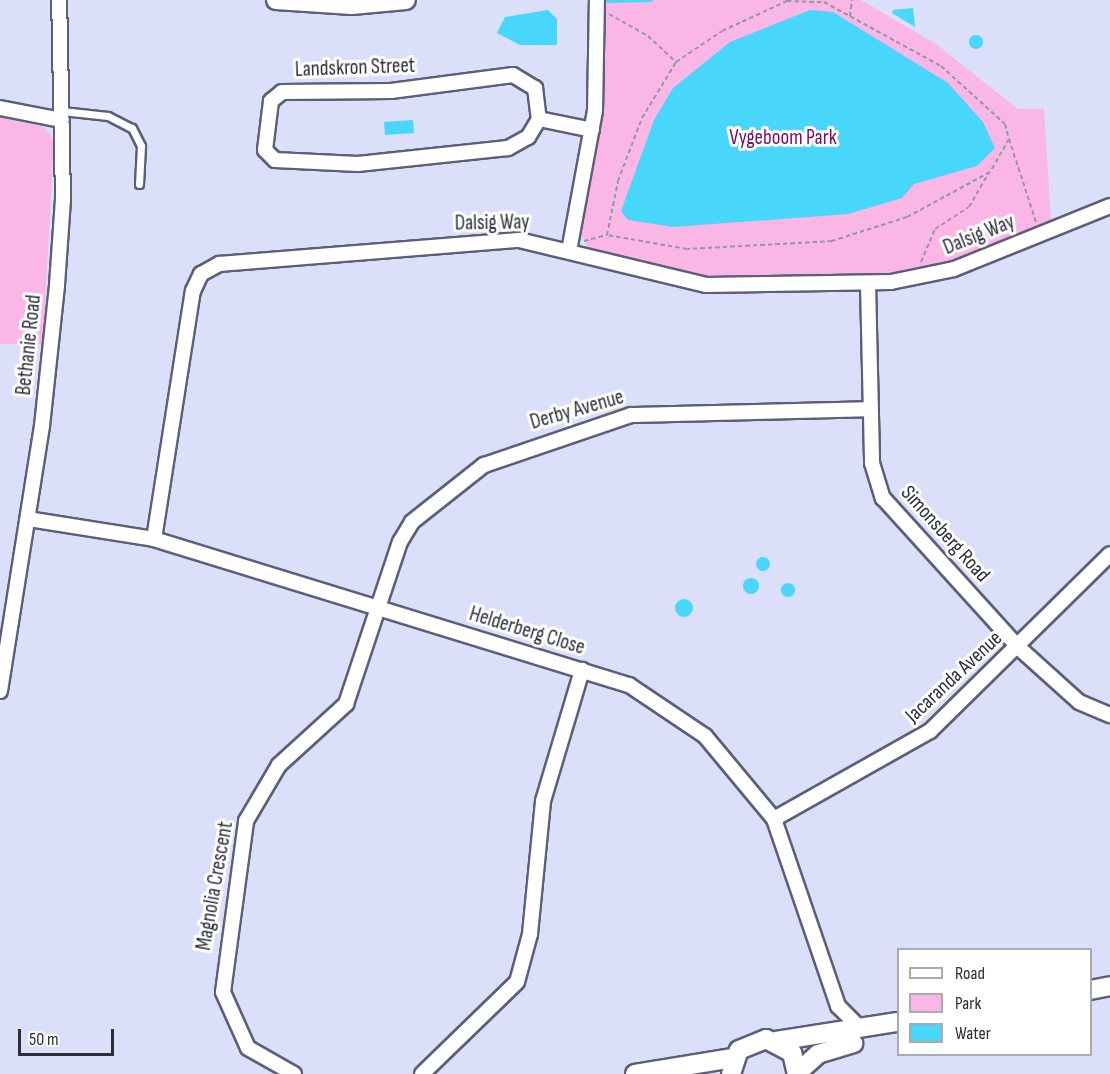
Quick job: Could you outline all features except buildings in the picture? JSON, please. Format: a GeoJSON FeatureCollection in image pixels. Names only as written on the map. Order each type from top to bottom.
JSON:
{"type":"FeatureCollection","features":[{"type":"Feature","properties":{"kind":"street","name":"Bethanie Road"},"geometry":{"type":"LineString","coordinates":[[0,691],[28,519],[57,285],[62,115],[59,0]]}},
{"type":"Feature","properties":{"kind":"street"},"geometry":{"type":"LineString","coordinates":[[276,0],[352,5],[406,0]]}},
{"type":"Feature","properties":{"kind":"street"},"geometry":{"type":"LineString","coordinates":[[569,248],[592,130],[597,0]]}},
{"type":"Feature","properties":{"kind":"street","name":"Landskron Street"},"geometry":{"type":"LineString","coordinates":[[513,75],[535,88],[539,119],[528,137],[508,148],[400,162],[280,161],[265,150],[271,101],[287,91],[391,91],[513,75]]}},
{"type":"Feature","properties":{"kind":"street"},"geometry":{"type":"LineString","coordinates":[[0,108],[62,115]]}},
{"type":"Feature","properties":{"kind":"street"},"geometry":{"type":"LineString","coordinates":[[539,119],[592,130]]}},
{"type":"Feature","properties":{"kind":"street","name":"Dalsig Way"},"geometry":{"type":"LineString","coordinates":[[154,539],[194,291],[206,270],[225,263],[507,240],[569,248],[706,285],[868,283],[914,279],[954,269],[1110,206]]}},
{"type":"Feature","properties":{"kind":"street","name":"Simonsberg Road"},"geometry":{"type":"LineString","coordinates":[[868,283],[872,463],[884,498],[1018,647],[1079,702],[1110,715]]}},
{"type":"Feature","properties":{"kind":"street","name":"Derby Avenue"},"geometry":{"type":"LineString","coordinates":[[378,608],[412,522],[464,477],[522,448],[651,413],[870,409]]}},
{"type":"Feature","properties":{"kind":"street","name":"Helderberg Close"},"geometry":{"type":"LineString","coordinates":[[28,519],[154,539],[629,685],[705,736],[774,819],[838,1006],[861,1029]]}},
{"type":"Feature","properties":{"kind":"street","name":"Jacaranda Avenue"},"geometry":{"type":"LineString","coordinates":[[774,819],[920,738],[1018,647],[1110,554]]}},
{"type":"Feature","properties":{"kind":"street","name":"Magnolia Crescent"},"geometry":{"type":"LineString","coordinates":[[294,1074],[248,1048],[223,992],[246,821],[279,765],[346,704],[378,608]]}},
{"type":"Feature","properties":{"kind":"street"},"geometry":{"type":"LineString","coordinates":[[422,1074],[518,982],[530,934],[543,801],[582,670]]}},
{"type":"Feature","properties":{"kind":"street"},"geometry":{"type":"LineString","coordinates":[[1092,990],[1110,987]]}},
{"type":"Feature","properties":{"kind":"street"},"geometry":{"type":"LineString","coordinates":[[820,1038],[838,1006]]}},
{"type":"Feature","properties":{"kind":"street"},"geometry":{"type":"LineString","coordinates":[[644,1074],[732,1066],[747,1043],[820,1038],[897,1022]]}},
{"type":"Feature","properties":{"kind":"street"},"geometry":{"type":"LineString","coordinates":[[776,1041],[792,1053],[797,1073],[831,1048],[897,1033]]}},
{"type":"Feature","properties":{"kind":"lane"},"geometry":{"type":"LineString","coordinates":[[62,115],[108,116],[132,128],[140,142],[139,184]]}},
{"type":"Feature","properties":{"kind":"path"},"geometry":{"type":"LineString","coordinates":[[850,16],[852,0]]}},
{"type":"Feature","properties":{"kind":"path"},"geometry":{"type":"LineString","coordinates":[[607,235],[618,181],[642,118],[676,62],[722,31],[787,1],[824,2],[941,66],[1005,124],[1040,234]]}},
{"type":"Feature","properties":{"kind":"path"},"geometry":{"type":"LineString","coordinates":[[616,16],[676,62]]}},
{"type":"Feature","properties":{"kind":"path"},"geometry":{"type":"LineString","coordinates":[[914,279],[935,229],[969,207],[1010,139]]}},
{"type":"Feature","properties":{"kind":"path"},"geometry":{"type":"LineString","coordinates":[[569,248],[607,235],[687,249],[832,241],[907,217],[990,172]]}},
{"type":"Feature","properties":{"kind":"green space","name":"Vygeboom Park"},"geometry":{"type":"Polygon","coordinates":[[[604,0],[861,0],[936,44],[1018,109],[1044,109],[1051,222],[933,267],[896,274],[719,278],[683,275],[589,249],[580,232],[601,113],[604,0]]]}},
{"type":"Feature","properties":{"kind":"green space"},"geometry":{"type":"Polygon","coordinates":[[[0,117],[44,127],[54,140],[43,344],[0,344],[0,117]]]}},
{"type":"Feature","properties":{"kind":"water"},"geometry":{"type":"Polygon","coordinates":[[[913,8],[915,27],[892,13],[893,10],[913,8]]]}},
{"type":"Feature","properties":{"kind":"water"},"geometry":{"type":"Polygon","coordinates":[[[548,10],[557,19],[557,45],[520,45],[497,33],[505,17],[548,10]]]}},
{"type":"Feature","properties":{"kind":"water"},"geometry":{"type":"Polygon","coordinates":[[[810,10],[833,12],[948,83],[983,122],[995,148],[977,166],[914,184],[902,198],[848,214],[673,227],[628,220],[621,211],[654,120],[673,88],[730,42],[810,10]]]}},
{"type":"Feature","properties":{"kind":"water"},"geometry":{"type":"Polygon","coordinates":[[[976,35],[981,37],[983,42],[981,47],[976,49],[971,47],[969,42],[971,37],[976,35]]]}},
{"type":"Feature","properties":{"kind":"water"},"geometry":{"type":"Polygon","coordinates":[[[413,120],[414,133],[385,135],[384,122],[413,120]]]}},
{"type":"Feature","properties":{"kind":"water"},"geometry":{"type":"Polygon","coordinates":[[[763,557],[768,559],[770,564],[768,569],[763,571],[758,569],[756,564],[758,559],[763,557]]]}},
{"type":"Feature","properties":{"kind":"water"},"geometry":{"type":"Polygon","coordinates":[[[748,578],[754,578],[759,586],[757,592],[748,594],[743,589],[743,583],[748,578]]]}},
{"type":"Feature","properties":{"kind":"water"},"geometry":{"type":"Polygon","coordinates":[[[788,583],[793,585],[795,590],[793,595],[788,597],[783,595],[781,590],[783,585],[788,583]]]}},
{"type":"Feature","properties":{"kind":"water"},"geometry":{"type":"Polygon","coordinates":[[[684,599],[690,602],[693,608],[690,614],[684,617],[678,614],[675,608],[678,602],[684,599]]]}},
{"type":"Feature","properties":{"kind":"waterway"},"geometry":{"type":"LineString","coordinates":[[608,1],[651,0]]}}]}
